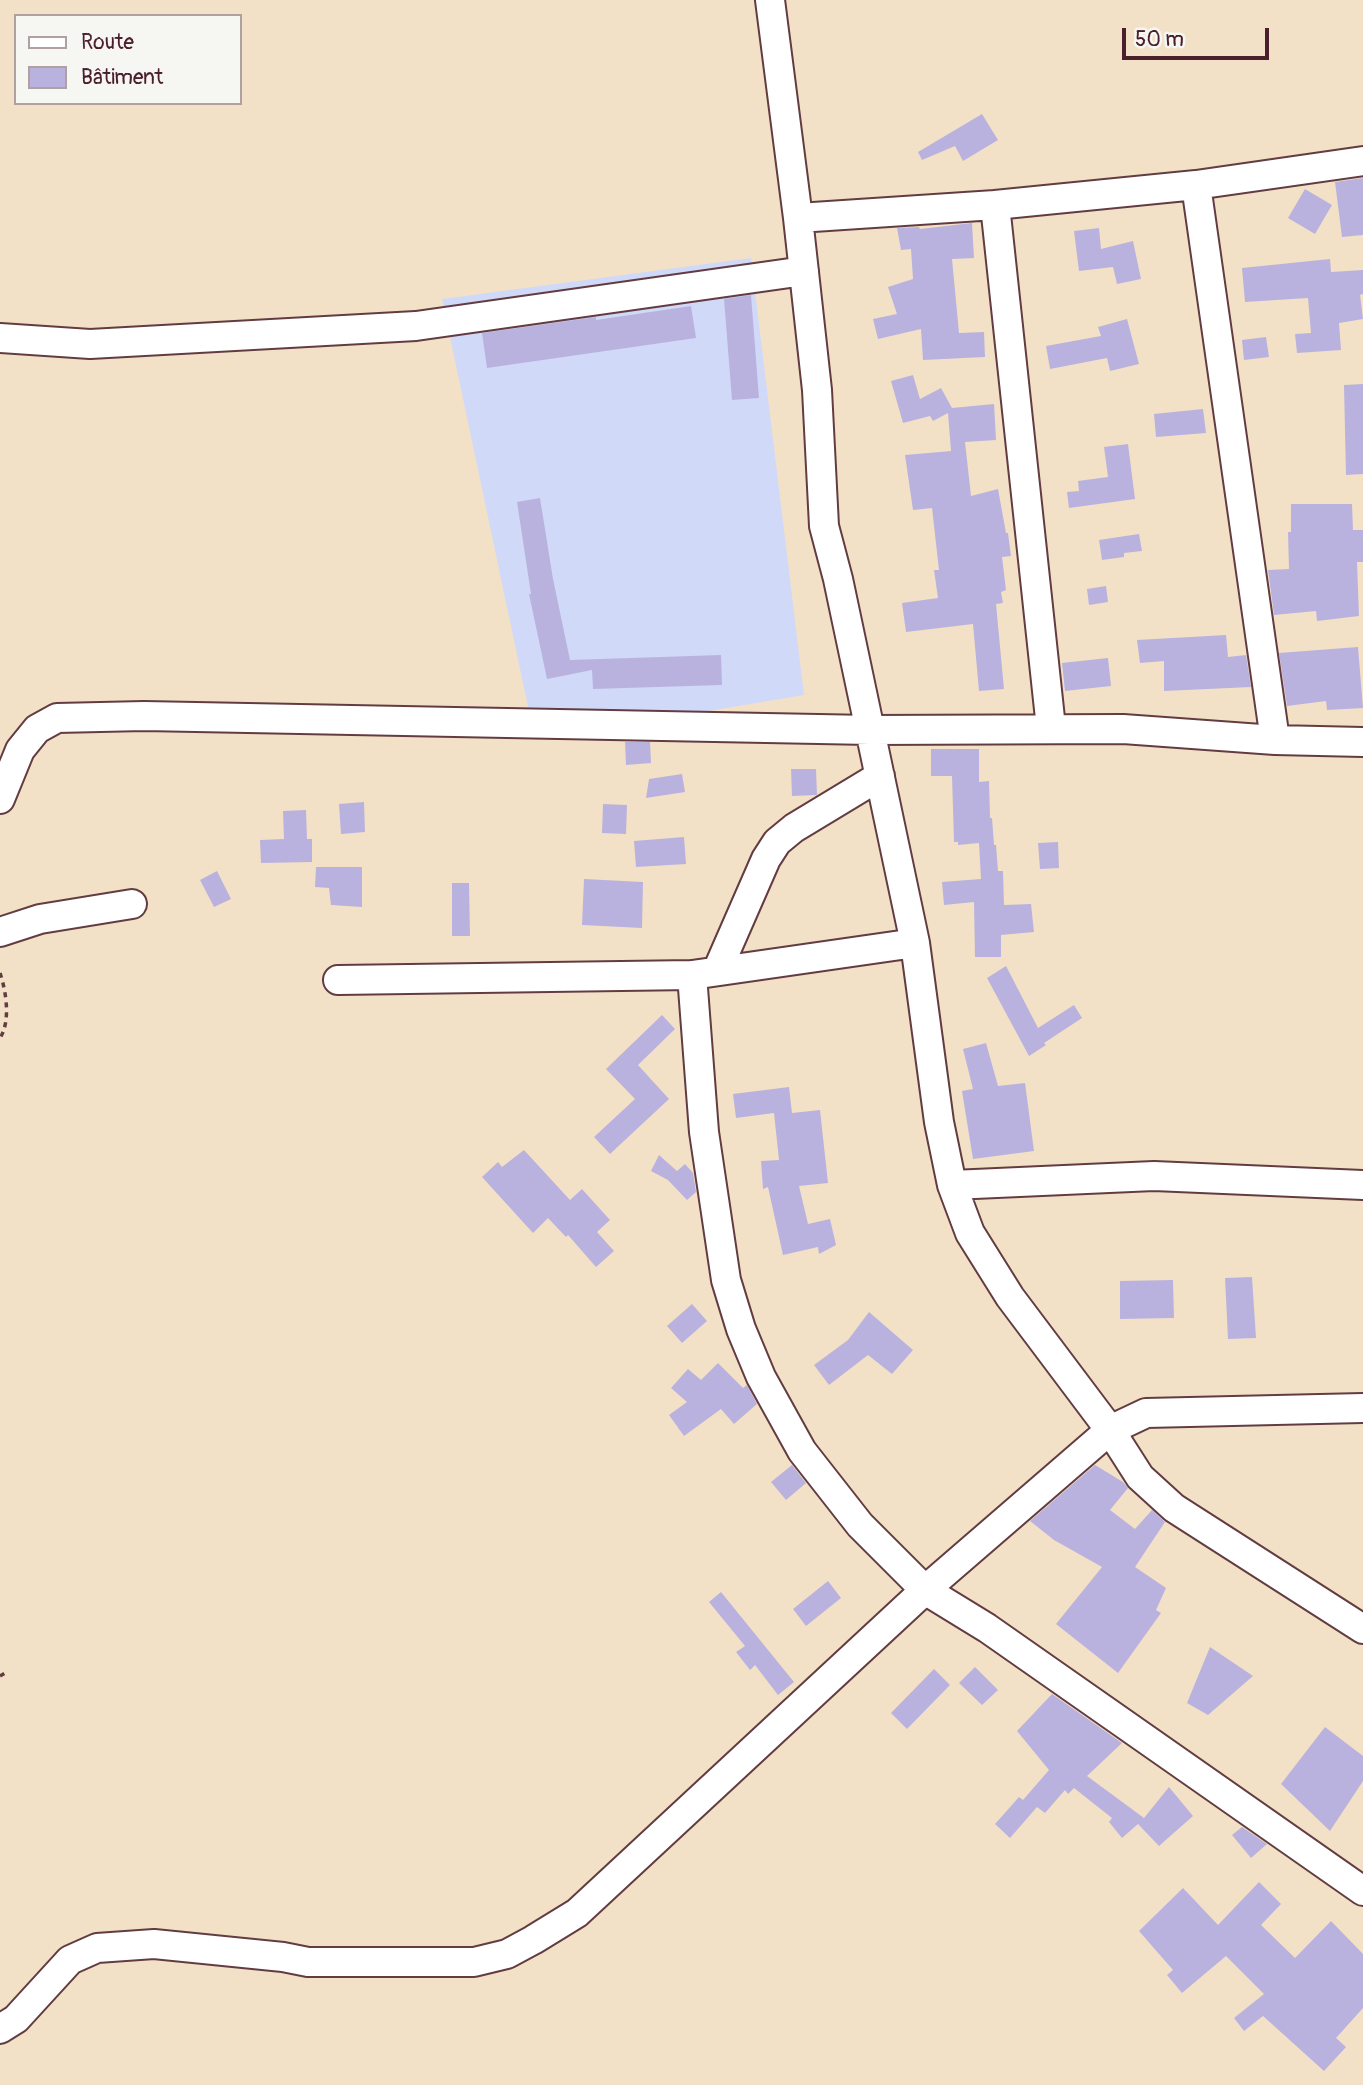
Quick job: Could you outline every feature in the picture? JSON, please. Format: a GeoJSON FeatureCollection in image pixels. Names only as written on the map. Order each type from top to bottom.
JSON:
{"type":"FeatureCollection","features":[{"type":"Feature","properties":{"kind":"street"},"geometry":{"type":"LineString","coordinates":[[770,0],[799,218],[817,390],[824,526],[838,579],[915,943],[939,1122],[952,1185],[970,1233],[1010,1297],[1110,1430],[1140,1477],[1174,1508],[1363,1629]]}},
{"type":"Feature","properties":{"kind":"street"},"geometry":{"type":"LineString","coordinates":[[799,218],[995,205],[1196,185],[1363,161]]}},
{"type":"Feature","properties":{"kind":"street"},"geometry":{"type":"LineString","coordinates":[[1196,185],[1275,740]]}},
{"type":"Feature","properties":{"kind":"street"},"geometry":{"type":"LineString","coordinates":[[995,205],[1051,728]]}},
{"type":"Feature","properties":{"kind":"street"},"geometry":{"type":"LineString","coordinates":[[0,338],[90,344],[416,326],[804,271]]}},
{"type":"Feature","properties":{"kind":"street"},"geometry":{"type":"LineString","coordinates":[[0,799],[20,750],[37,729],[57,718],[144,716],[870,730],[1123,729],[1275,740],[1363,742]]}},
{"type":"Feature","properties":{"kind":"street"},"geometry":{"type":"LineString","coordinates":[[880,776],[794,828],[777,842],[704,973],[704,1132],[726,1280],[741,1329],[761,1377],[802,1451],[860,1525],[925,1590],[987,1628],[1363,1891]]}},
{"type":"Feature","properties":{"kind":"street"},"geometry":{"type":"LineString","coordinates":[[0,932],[40,919],[132,904]]}},
{"type":"Feature","properties":{"kind":"street"},"geometry":{"type":"LineString","coordinates":[[338,980],[704,973],[915,943]]}},
{"type":"Feature","properties":{"kind":"street"},"geometry":{"type":"LineString","coordinates":[[952,1185],[1154,1176],[1363,1185]]}},
{"type":"Feature","properties":{"kind":"street"},"geometry":{"type":"LineString","coordinates":[[0,2029],[16,2019],[70,1960],[97,1948],[154,1944],[308,1962],[386,1964],[474,1962],[507,1954],[577,1913],[925,1590],[1110,1430],[1146,1413],[1363,1408]]}},
{"type":"Feature","properties":{"kind":"path"},"geometry":{"type":"LineString","coordinates":[[0,973],[6,1001],[0,1038]]}},
{"type":"Feature","properties":{"kind":"path"},"geometry":{"type":"LineString","coordinates":[[0,1675],[5,1673]]}},
{"type":"Feature","properties":{"kind":"shaded area"},"geometry":{"type":"Polygon","coordinates":[[[751,258],[804,695],[535,740],[442,299],[751,258]]]}},
{"type":"Feature","properties":{"kind":"building"},"geometry":{"type":"Polygon","coordinates":[[[982,114],[998,140],[963,161],[955,146],[922,160],[918,152],[982,114]]]}},
{"type":"Feature","properties":{"kind":"building"},"geometry":{"type":"Polygon","coordinates":[[[1363,178],[1363,235],[1342,237],[1335,182],[1363,178]]]}},
{"type":"Feature","properties":{"kind":"building"},"geometry":{"type":"Polygon","coordinates":[[[1305,189],[1332,205],[1315,234],[1288,218],[1305,189]]]}},
{"type":"Feature","properties":{"kind":"building"},"geometry":{"type":"Polygon","coordinates":[[[972,223],[974,258],[952,259],[959,333],[984,332],[985,357],[923,360],[921,329],[878,339],[873,319],[897,314],[888,287],[913,279],[911,249],[901,250],[897,228],[920,229],[972,223]]]}},
{"type":"Feature","properties":{"kind":"building"},"geometry":{"type":"Polygon","coordinates":[[[1099,228],[1101,249],[1133,241],[1141,279],[1117,284],[1113,267],[1079,271],[1074,231],[1099,228]]]}},
{"type":"Feature","properties":{"kind":"building"},"geometry":{"type":"Polygon","coordinates":[[[1330,259],[1331,272],[1363,270],[1363,294],[1360,295],[1363,319],[1339,323],[1341,350],[1297,353],[1295,334],[1311,333],[1308,298],[1245,302],[1242,268],[1330,259]]]}},
{"type":"Feature","properties":{"kind":"building"},"geometry":{"type":"Polygon","coordinates":[[[751,295],[759,398],[732,400],[724,299],[751,295]]]}},
{"type":"Feature","properties":{"kind":"building"},"geometry":{"type":"Polygon","coordinates":[[[691,306],[696,338],[487,368],[482,333],[691,306]]]}},
{"type":"Feature","properties":{"kind":"building"},"geometry":{"type":"Polygon","coordinates":[[[1127,319],[1139,364],[1110,371],[1107,358],[1050,369],[1046,346],[1101,336],[1098,327],[1127,319]]]}},
{"type":"Feature","properties":{"kind":"building"},"geometry":{"type":"Polygon","coordinates":[[[1266,337],[1269,357],[1244,360],[1242,340],[1266,337]]]}},
{"type":"Feature","properties":{"kind":"building"},"geometry":{"type":"Polygon","coordinates":[[[913,375],[920,399],[941,388],[952,408],[994,404],[996,440],[965,442],[971,496],[998,489],[1008,533],[1011,556],[1002,557],[1006,590],[1001,592],[1003,603],[996,604],[1004,689],[979,691],[973,624],[906,632],[902,603],[938,598],[934,570],[939,570],[932,508],[913,510],[905,455],[951,451],[948,413],[933,421],[930,416],[903,423],[891,381],[913,375]]]}},
{"type":"Feature","properties":{"kind":"building"},"geometry":{"type":"Polygon","coordinates":[[[1363,384],[1363,474],[1346,475],[1344,385],[1363,384]]]}},
{"type":"Feature","properties":{"kind":"building"},"geometry":{"type":"Polygon","coordinates":[[[1203,409],[1206,433],[1156,437],[1154,414],[1203,409]]]}},
{"type":"Feature","properties":{"kind":"building"},"geometry":{"type":"Polygon","coordinates":[[[1128,444],[1135,499],[1069,508],[1067,492],[1079,491],[1078,481],[1108,477],[1104,447],[1128,444]]]}},
{"type":"Feature","properties":{"kind":"building"},"geometry":{"type":"Polygon","coordinates":[[[540,498],[570,660],[721,655],[722,685],[593,689],[592,670],[547,679],[529,594],[517,502],[540,498]]]}},
{"type":"Feature","properties":{"kind":"building"},"geometry":{"type":"Polygon","coordinates":[[[1291,504],[1352,504],[1353,530],[1363,530],[1363,562],[1357,562],[1359,616],[1317,621],[1316,611],[1274,615],[1268,570],[1289,569],[1288,532],[1291,532],[1291,504]]]}},
{"type":"Feature","properties":{"kind":"building"},"geometry":{"type":"Polygon","coordinates":[[[1139,534],[1142,551],[1102,560],[1099,540],[1139,534]]]}},
{"type":"Feature","properties":{"kind":"building"},"geometry":{"type":"Polygon","coordinates":[[[1106,586],[1108,602],[1089,605],[1087,589],[1106,586]]]}},
{"type":"Feature","properties":{"kind":"building"},"geometry":{"type":"Polygon","coordinates":[[[1226,635],[1228,657],[1246,655],[1251,687],[1164,691],[1164,661],[1140,663],[1137,640],[1226,635]]]}},
{"type":"Feature","properties":{"kind":"building"},"geometry":{"type":"Polygon","coordinates":[[[1358,647],[1363,708],[1327,710],[1326,701],[1287,706],[1279,653],[1358,647]]]}},
{"type":"Feature","properties":{"kind":"building"},"geometry":{"type":"Polygon","coordinates":[[[1108,658],[1111,686],[1065,691],[1062,663],[1108,658]]]}},
{"type":"Feature","properties":{"kind":"building"},"geometry":{"type":"Polygon","coordinates":[[[625,742],[650,742],[651,763],[626,765],[625,742]]]}},
{"type":"Feature","properties":{"kind":"building"},"geometry":{"type":"Polygon","coordinates":[[[931,749],[979,749],[979,782],[989,781],[990,818],[998,871],[1003,871],[1004,905],[1031,904],[1034,932],[1001,935],[1001,957],[975,957],[974,902],[944,905],[942,882],[981,879],[979,843],[958,845],[958,842],[954,842],[952,776],[931,776],[931,749]]]}},
{"type":"Feature","properties":{"kind":"building"},"geometry":{"type":"Polygon","coordinates":[[[791,769],[816,769],[817,795],[792,796],[791,769]]]}},
{"type":"Feature","properties":{"kind":"building"},"geometry":{"type":"Polygon","coordinates":[[[682,774],[685,792],[646,798],[649,779],[682,774]]]}},
{"type":"Feature","properties":{"kind":"building"},"geometry":{"type":"Polygon","coordinates":[[[364,802],[365,832],[341,834],[339,804],[364,802]]]}},
{"type":"Feature","properties":{"kind":"building"},"geometry":{"type":"Polygon","coordinates":[[[603,804],[627,805],[626,834],[602,833],[603,804]]]}},
{"type":"Feature","properties":{"kind":"building"},"geometry":{"type":"Polygon","coordinates":[[[306,810],[307,839],[312,839],[312,862],[261,863],[260,840],[284,839],[283,811],[306,810]]]}},
{"type":"Feature","properties":{"kind":"building"},"geometry":{"type":"Polygon","coordinates":[[[684,837],[686,864],[636,867],[634,841],[684,837]]]}},
{"type":"Feature","properties":{"kind":"building"},"geometry":{"type":"Polygon","coordinates":[[[1058,842],[1059,868],[1040,869],[1038,843],[1058,842]]]}},
{"type":"Feature","properties":{"kind":"building"},"geometry":{"type":"Polygon","coordinates":[[[316,867],[362,867],[362,907],[331,905],[329,888],[315,887],[316,867]]]}},
{"type":"Feature","properties":{"kind":"building"},"geometry":{"type":"Polygon","coordinates":[[[217,871],[231,899],[214,907],[200,880],[217,871]]]}},
{"type":"Feature","properties":{"kind":"building"},"geometry":{"type":"Polygon","coordinates":[[[584,879],[643,882],[642,928],[582,925],[584,879]]]}},
{"type":"Feature","properties":{"kind":"building"},"geometry":{"type":"Polygon","coordinates":[[[452,883],[469,883],[470,936],[452,936],[452,883]]]}},
{"type":"Feature","properties":{"kind":"building"},"geometry":{"type":"Polygon","coordinates":[[[1006,966],[1038,1028],[1074,1005],[1082,1018],[1029,1056],[987,978],[1006,966]]]}},
{"type":"Feature","properties":{"kind":"building"},"geometry":{"type":"Polygon","coordinates":[[[662,1015],[675,1029],[638,1065],[669,1099],[610,1154],[594,1137],[635,1099],[606,1069],[662,1015]]]}},
{"type":"Feature","properties":{"kind":"building"},"geometry":{"type":"Polygon","coordinates":[[[986,1043],[998,1086],[1025,1083],[1034,1151],[973,1159],[962,1091],[973,1089],[963,1049],[986,1043]]]}},
{"type":"Feature","properties":{"kind":"building"},"geometry":{"type":"Polygon","coordinates":[[[789,1087],[792,1113],[820,1110],[828,1183],[799,1186],[808,1224],[830,1219],[836,1245],[819,1254],[818,1247],[783,1255],[768,1187],[763,1189],[761,1161],[779,1160],[774,1113],[736,1118],[733,1094],[789,1087]]]}},
{"type":"Feature","properties":{"kind":"building"},"geometry":{"type":"Polygon","coordinates":[[[524,1150],[570,1200],[582,1189],[610,1220],[597,1232],[614,1251],[596,1267],[568,1235],[566,1237],[548,1218],[533,1233],[482,1177],[498,1162],[502,1167],[524,1150]]]}},
{"type":"Feature","properties":{"kind":"building"},"geometry":{"type":"Polygon","coordinates":[[[659,1155],[677,1171],[685,1164],[693,1173],[696,1192],[687,1200],[668,1180],[651,1171],[659,1155]]]}},
{"type":"Feature","properties":{"kind":"building"},"geometry":{"type":"Polygon","coordinates":[[[1252,1277],[1256,1338],[1228,1339],[1225,1278],[1252,1277]]]}},
{"type":"Feature","properties":{"kind":"building"},"geometry":{"type":"Polygon","coordinates":[[[1173,1280],[1174,1318],[1120,1319],[1120,1281],[1173,1280]]]}},
{"type":"Feature","properties":{"kind":"building"},"geometry":{"type":"Polygon","coordinates":[[[692,1304],[707,1321],[682,1343],[667,1326],[692,1304]]]}},
{"type":"Feature","properties":{"kind":"building"},"geometry":{"type":"Polygon","coordinates":[[[869,1312],[913,1350],[892,1374],[868,1355],[829,1385],[814,1365],[848,1340],[869,1312]]]}},
{"type":"Feature","properties":{"kind":"building"},"geometry":{"type":"Polygon","coordinates":[[[718,1363],[743,1388],[747,1385],[757,1404],[734,1424],[721,1409],[684,1436],[669,1415],[687,1402],[671,1388],[688,1369],[701,1380],[718,1363]]]}},
{"type":"Feature","properties":{"kind":"building"},"geometry":{"type":"Polygon","coordinates":[[[792,1465],[806,1483],[786,1500],[771,1482],[792,1465]]]}},
{"type":"Feature","properties":{"kind":"building"},"geometry":{"type":"Polygon","coordinates":[[[1095,1465],[1128,1488],[1110,1510],[1135,1529],[1152,1510],[1165,1522],[1135,1567],[1166,1588],[1156,1610],[1161,1613],[1118,1673],[1056,1624],[1102,1567],[1054,1540],[1030,1521],[1095,1465]]]}},
{"type":"Feature","properties":{"kind":"building"},"geometry":{"type":"Polygon","coordinates":[[[828,1581],[841,1598],[806,1626],[793,1609],[828,1581]]]}},
{"type":"Feature","properties":{"kind":"building"},"geometry":{"type":"Polygon","coordinates":[[[721,1592],[794,1682],[778,1695],[755,1665],[750,1670],[736,1652],[745,1646],[709,1602],[721,1592]]]}},
{"type":"Feature","properties":{"kind":"building"},"geometry":{"type":"Polygon","coordinates":[[[1210,1647],[1253,1676],[1208,1715],[1187,1703],[1210,1647]]]}},
{"type":"Feature","properties":{"kind":"building"},"geometry":{"type":"Polygon","coordinates":[[[975,1667],[998,1690],[982,1705],[959,1683],[975,1667]]]}},
{"type":"Feature","properties":{"kind":"building"},"geometry":{"type":"Polygon","coordinates":[[[934,1669],[950,1685],[907,1729],[891,1713],[934,1669]]]}},
{"type":"Feature","properties":{"kind":"building"},"geometry":{"type":"Polygon","coordinates":[[[1052,1694],[1122,1743],[1087,1776],[1144,1818],[1169,1787],[1193,1816],[1159,1846],[1138,1824],[1122,1838],[1109,1822],[1112,1818],[1074,1788],[1068,1794],[1065,1790],[1045,1813],[1037,1807],[1010,1838],[995,1824],[1019,1797],[1023,1800],[1049,1770],[1017,1731],[1052,1694]]]}},
{"type":"Feature","properties":{"kind":"building"},"geometry":{"type":"Polygon","coordinates":[[[1325,1727],[1363,1756],[1363,1781],[1330,1831],[1281,1784],[1325,1727]]]}},
{"type":"Feature","properties":{"kind":"building"},"geometry":{"type":"Polygon","coordinates":[[[1242,1827],[1267,1844],[1251,1858],[1232,1835],[1242,1827]]]}},
{"type":"Feature","properties":{"kind":"building"},"geometry":{"type":"Polygon","coordinates":[[[1259,1882],[1281,1904],[1261,1925],[1295,1958],[1331,1921],[1363,1954],[1363,2008],[1336,2038],[1346,2047],[1324,2071],[1263,2016],[1244,2031],[1234,2018],[1264,1994],[1226,1956],[1182,1993],[1167,1975],[1173,1970],[1139,1931],[1183,1888],[1218,1925],[1259,1882]]]}}]}
